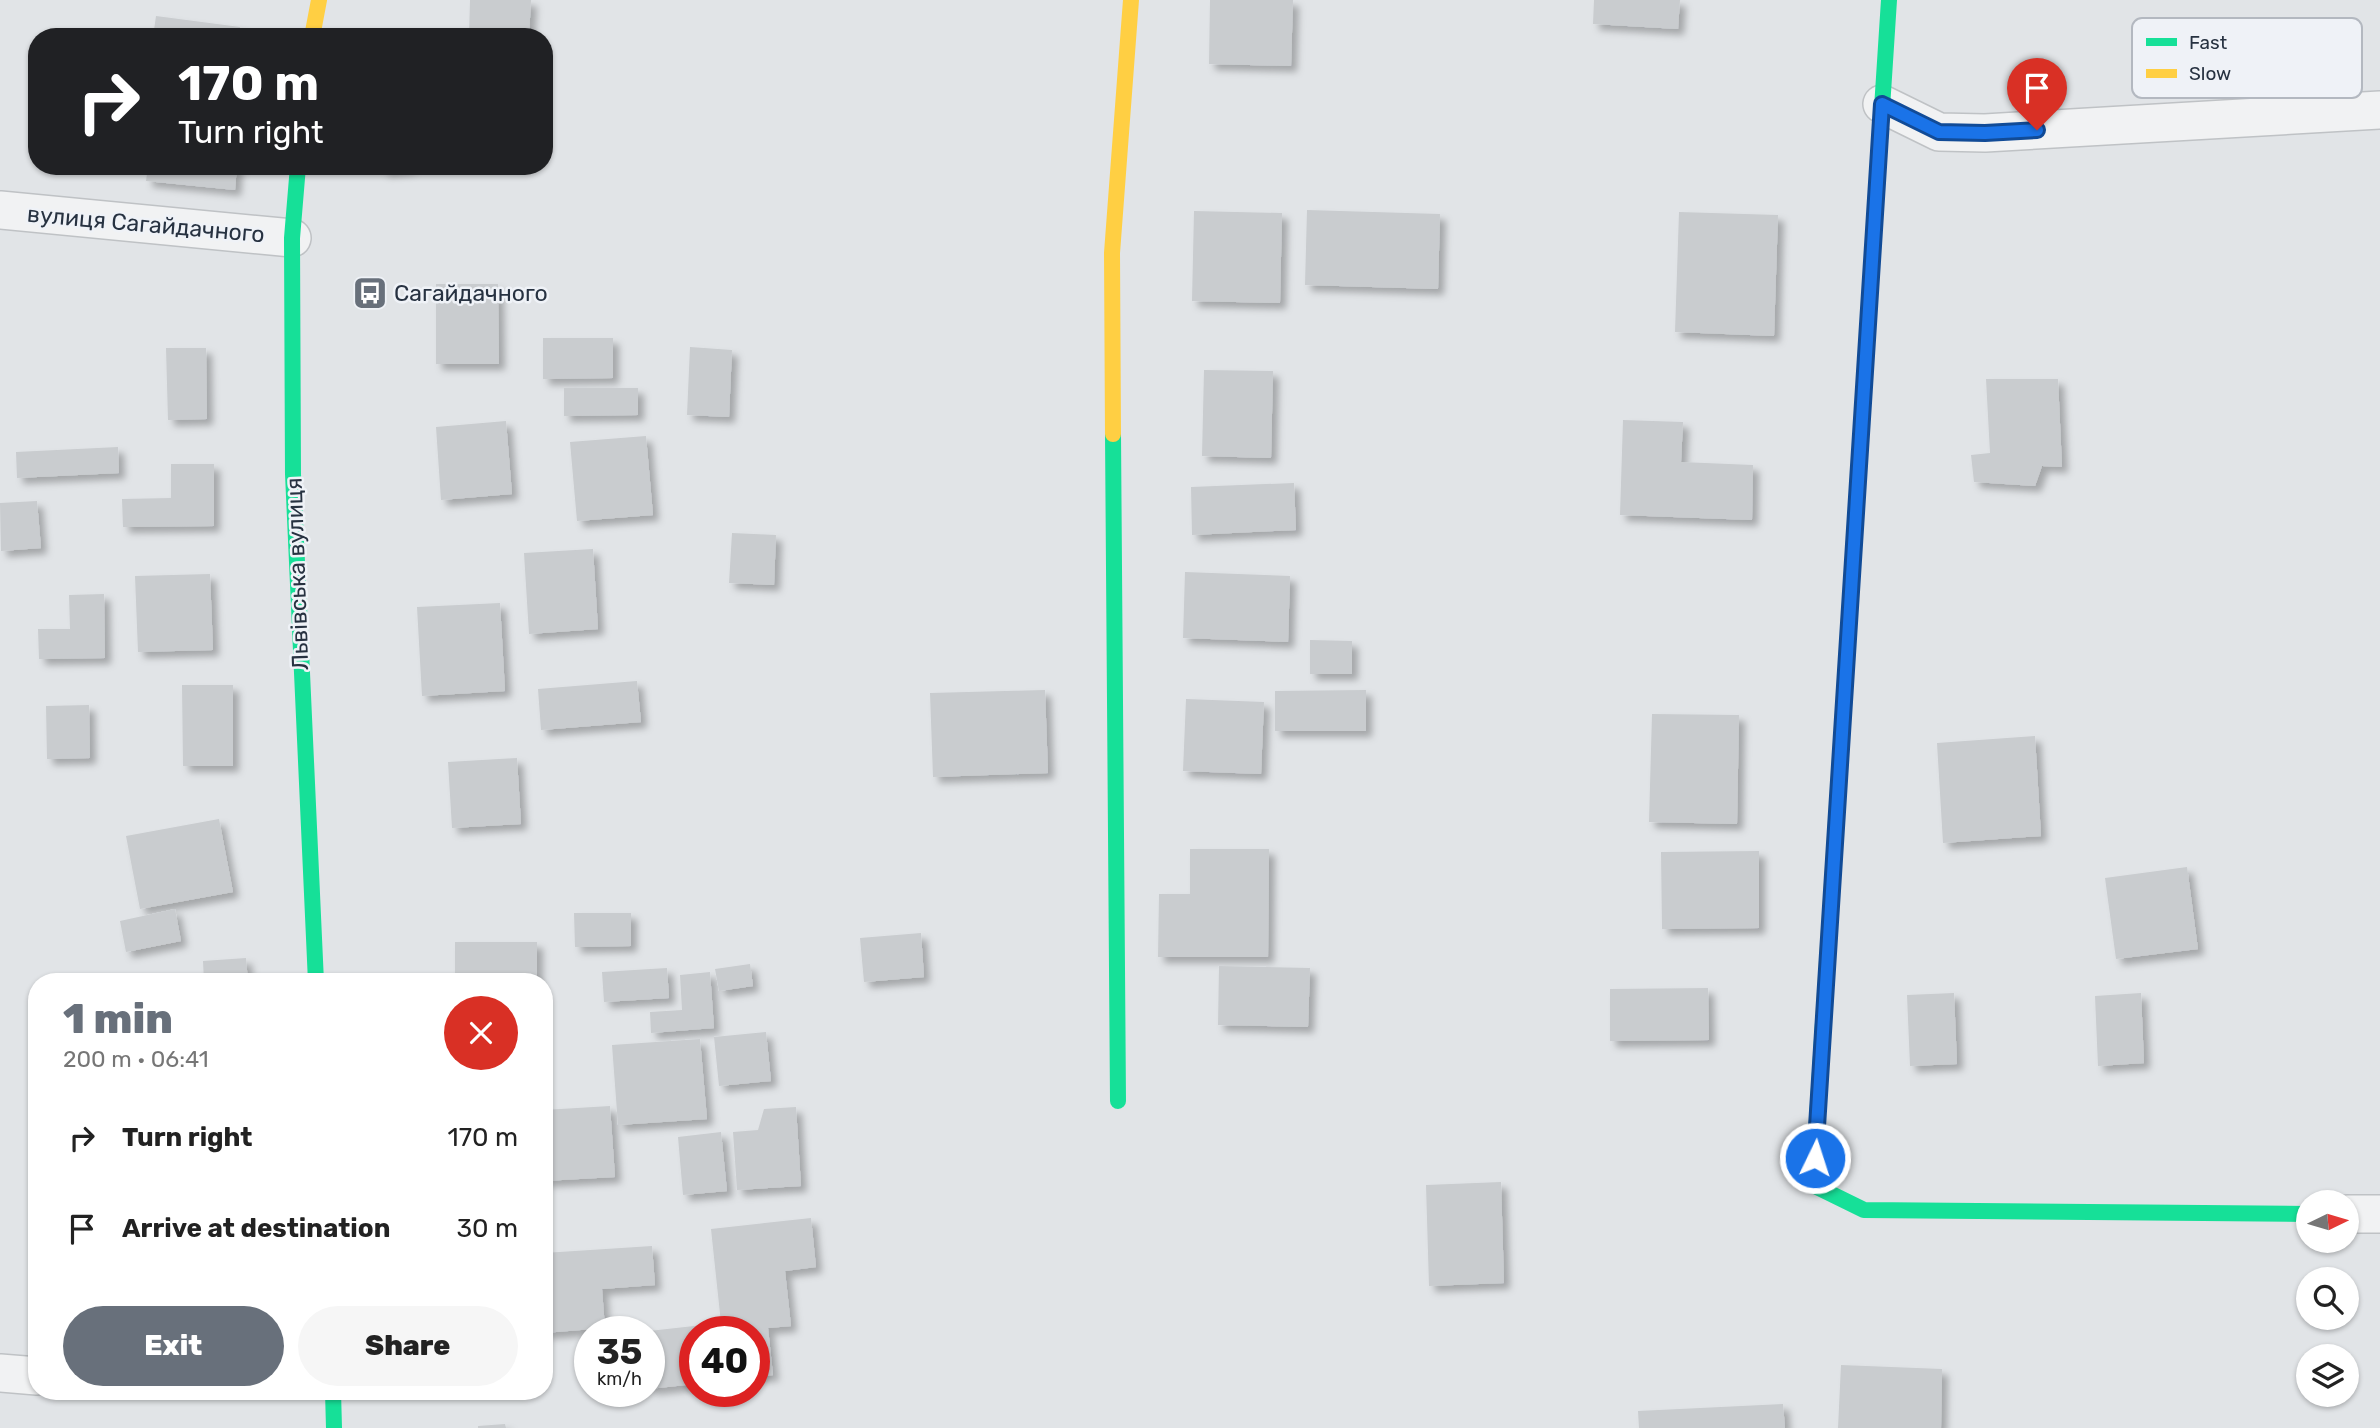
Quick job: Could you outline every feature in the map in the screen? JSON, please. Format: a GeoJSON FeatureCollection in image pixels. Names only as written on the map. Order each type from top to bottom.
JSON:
{"type":"FeatureCollection","features":[{"type":"Feature","properties":{"kind":"street"},"geometry":{"type":"LineString","coordinates":[[314,28],[319,0]]}},
{"type":"Feature","properties":{"kind":"street"},"geometry":{"type":"LineString","coordinates":[[1118,1101],[1112,253],[1131,0]]}},
{"type":"Feature","properties":{"kind":"street"},"geometry":{"type":"LineString","coordinates":[[1889,0],[1813,1185],[1864,1210],[2296,1213]]}},
{"type":"Feature","properties":{"kind":"street"},"geometry":{"type":"LineString","coordinates":[[1882,104],[1939,132],[2380,110]]}},
{"type":"Feature","properties":{"kind":"street","name":"Львівська вулиця"},"geometry":{"type":"LineString","coordinates":[[297,175],[292,238],[293,474],[316,973]]}},
{"type":"Feature","properties":{"kind":"street","name":"вулиця Сагайдачного"},"geometry":{"type":"LineString","coordinates":[[0,211],[292,238]]}},
{"type":"Feature","properties":{"kind":"street"},"geometry":{"type":"LineString","coordinates":[[2359,1214],[2380,1214]]}},
{"type":"Feature","properties":{"kind":"street"},"geometry":{"type":"LineString","coordinates":[[0,1373],[28,1375]]}},
{"type":"Feature","properties":{"kind":"street"},"geometry":{"type":"LineString","coordinates":[[333,1400],[334,1428]]}},
{"type":"Feature","properties":{"kind":"building"},"geometry":{"type":"Polygon","coordinates":[[[470,0],[531,0],[529,28],[469,28],[470,0]]]}},
{"type":"Feature","properties":{"kind":"building"},"geometry":{"type":"Polygon","coordinates":[[[1210,0],[1293,0],[1291,66],[1209,64],[1210,0]]]}},
{"type":"Feature","properties":{"kind":"building"},"geometry":{"type":"Polygon","coordinates":[[[1594,0],[1680,0],[1678,29],[1593,24],[1594,0]]]}},
{"type":"Feature","properties":{"kind":"building"},"geometry":{"type":"Polygon","coordinates":[[[156,16],[240,27],[240,28],[154,28],[156,16]]]}},
{"type":"Feature","properties":{"kind":"building"},"geometry":{"type":"Polygon","coordinates":[[[147,175],[236,175],[235,190],[146,181],[147,175]]]}},
{"type":"Feature","properties":{"kind":"building"},"geometry":{"type":"Polygon","coordinates":[[[1307,210],[1440,214],[1438,289],[1305,285],[1307,210]]]}},
{"type":"Feature","properties":{"kind":"building"},"geometry":{"type":"Polygon","coordinates":[[[1194,211],[1282,213],[1280,303],[1192,301],[1194,211]]]}},
{"type":"Feature","properties":{"kind":"building"},"geometry":{"type":"Polygon","coordinates":[[[1679,212],[1778,215],[1774,336],[1675,332],[1679,212]]]}},
{"type":"Feature","properties":{"kind":"building"},"geometry":{"type":"Polygon","coordinates":[[[436,284],[498,284],[499,364],[436,364],[436,284]]]}},
{"type":"Feature","properties":{"kind":"building"},"geometry":{"type":"Polygon","coordinates":[[[543,338],[613,338],[613,378],[543,379],[543,338]]]}},
{"type":"Feature","properties":{"kind":"building"},"geometry":{"type":"Polygon","coordinates":[[[690,347],[732,350],[729,417],[687,415],[690,347]]]}},
{"type":"Feature","properties":{"kind":"building"},"geometry":{"type":"Polygon","coordinates":[[[166,348],[206,348],[207,419],[168,420],[166,348]]]}},
{"type":"Feature","properties":{"kind":"building"},"geometry":{"type":"Polygon","coordinates":[[[1204,370],[1273,371],[1271,458],[1202,456],[1204,370]]]}},
{"type":"Feature","properties":{"kind":"building"},"geometry":{"type":"Polygon","coordinates":[[[1986,379],[2058,379],[2062,467],[2042,466],[2035,486],[1974,482],[1971,455],[1990,453],[1986,379]]]}},
{"type":"Feature","properties":{"kind":"building"},"geometry":{"type":"Polygon","coordinates":[[[564,388],[638,388],[638,415],[564,416],[564,388]]]}},
{"type":"Feature","properties":{"kind":"building"},"geometry":{"type":"Polygon","coordinates":[[[1623,420],[1683,422],[1681,462],[1753,465],[1752,520],[1620,515],[1623,420]]]}},
{"type":"Feature","properties":{"kind":"building"},"geometry":{"type":"Polygon","coordinates":[[[506,421],[512,494],[441,500],[436,427],[506,421]]]}},
{"type":"Feature","properties":{"kind":"building"},"geometry":{"type":"Polygon","coordinates":[[[646,436],[653,515],[577,521],[570,442],[646,436]]]}},
{"type":"Feature","properties":{"kind":"building"},"geometry":{"type":"Polygon","coordinates":[[[118,447],[119,473],[17,478],[16,452],[118,447]]]}},
{"type":"Feature","properties":{"kind":"building"},"geometry":{"type":"Polygon","coordinates":[[[171,464],[214,464],[214,526],[123,527],[122,499],[171,498],[171,464]]]}},
{"type":"Feature","properties":{"kind":"building"},"geometry":{"type":"Polygon","coordinates":[[[1294,483],[1296,530],[1192,535],[1191,487],[1294,483]]]}},
{"type":"Feature","properties":{"kind":"building"},"geometry":{"type":"Polygon","coordinates":[[[37,501],[41,548],[1,551],[0,503],[37,501]]]}},
{"type":"Feature","properties":{"kind":"building"},"geometry":{"type":"Polygon","coordinates":[[[732,533],[776,535],[774,585],[729,583],[732,533]]]}},
{"type":"Feature","properties":{"kind":"building"},"geometry":{"type":"Polygon","coordinates":[[[593,549],[598,629],[529,634],[524,553],[593,549]]]}},
{"type":"Feature","properties":{"kind":"building"},"geometry":{"type":"Polygon","coordinates":[[[1185,572],[1290,576],[1288,642],[1183,638],[1185,572]]]}},
{"type":"Feature","properties":{"kind":"building"},"geometry":{"type":"Polygon","coordinates":[[[210,574],[213,650],[138,652],[135,576],[210,574]]]}},
{"type":"Feature","properties":{"kind":"building"},"geometry":{"type":"Polygon","coordinates":[[[104,594],[105,658],[39,659],[38,629],[70,629],[69,595],[104,594]]]}},
{"type":"Feature","properties":{"kind":"building"},"geometry":{"type":"Polygon","coordinates":[[[500,603],[505,691],[422,696],[417,607],[500,603]]]}},
{"type":"Feature","properties":{"kind":"building"},"geometry":{"type":"Polygon","coordinates":[[[1310,640],[1352,641],[1352,674],[1310,674],[1310,640]]]}},
{"type":"Feature","properties":{"kind":"building"},"geometry":{"type":"Polygon","coordinates":[[[637,681],[641,722],[541,730],[538,689],[637,681]]]}},
{"type":"Feature","properties":{"kind":"building"},"geometry":{"type":"Polygon","coordinates":[[[182,685],[233,685],[233,766],[183,766],[182,685]]]}},
{"type":"Feature","properties":{"kind":"building"},"geometry":{"type":"Polygon","coordinates":[[[1045,690],[1048,773],[933,777],[930,693],[1045,690]]]}},
{"type":"Feature","properties":{"kind":"building"},"geometry":{"type":"Polygon","coordinates":[[[1366,690],[1366,731],[1275,731],[1275,691],[1366,690]]]}},
{"type":"Feature","properties":{"kind":"building"},"geometry":{"type":"Polygon","coordinates":[[[1186,699],[1264,702],[1261,774],[1183,771],[1186,699]]]}},
{"type":"Feature","properties":{"kind":"building"},"geometry":{"type":"Polygon","coordinates":[[[89,705],[90,758],[47,759],[46,706],[89,705]]]}},
{"type":"Feature","properties":{"kind":"building"},"geometry":{"type":"Polygon","coordinates":[[[1652,714],[1739,715],[1737,824],[1649,822],[1652,714]]]}},
{"type":"Feature","properties":{"kind":"building"},"geometry":{"type":"Polygon","coordinates":[[[2035,736],[2041,836],[1943,843],[1937,743],[2035,736]]]}},
{"type":"Feature","properties":{"kind":"building"},"geometry":{"type":"Polygon","coordinates":[[[517,758],[521,824],[452,828],[448,762],[517,758]]]}},
{"type":"Feature","properties":{"kind":"building"},"geometry":{"type":"Polygon","coordinates":[[[219,819],[233,892],[140,909],[126,836],[219,819]]]}},
{"type":"Feature","properties":{"kind":"building"},"geometry":{"type":"Polygon","coordinates":[[[1190,849],[1269,849],[1268,957],[1158,957],[1159,894],[1190,894],[1190,849]]]}},
{"type":"Feature","properties":{"kind":"building"},"geometry":{"type":"Polygon","coordinates":[[[1759,851],[1759,928],[1662,929],[1661,852],[1759,851]]]}},
{"type":"Feature","properties":{"kind":"building"},"geometry":{"type":"Polygon","coordinates":[[[2187,867],[2198,949],[2116,959],[2105,878],[2187,867]]]}},
{"type":"Feature","properties":{"kind":"building"},"geometry":{"type":"Polygon","coordinates":[[[175,909],[181,941],[126,952],[120,921],[175,909]]]}},
{"type":"Feature","properties":{"kind":"building"},"geometry":{"type":"Polygon","coordinates":[[[574,913],[631,913],[631,946],[575,947],[574,913]]]}},
{"type":"Feature","properties":{"kind":"building"},"geometry":{"type":"Polygon","coordinates":[[[921,933],[924,977],[864,982],[860,938],[921,933]]]}},
{"type":"Feature","properties":{"kind":"building"},"geometry":{"type":"Polygon","coordinates":[[[455,942],[537,942],[537,973],[455,973],[455,942]]]}},
{"type":"Feature","properties":{"kind":"building"},"geometry":{"type":"Polygon","coordinates":[[[246,958],[247,973],[204,973],[203,961],[246,958]]]}},
{"type":"Feature","properties":{"kind":"building"},"geometry":{"type":"Polygon","coordinates":[[[750,964],[753,986],[719,991],[715,969],[750,964]]]}},
{"type":"Feature","properties":{"kind":"building"},"geometry":{"type":"Polygon","coordinates":[[[1219,966],[1310,968],[1308,1027],[1218,1025],[1219,966]]]}},
{"type":"Feature","properties":{"kind":"building"},"geometry":{"type":"Polygon","coordinates":[[[667,968],[669,998],[604,1002],[602,972],[667,968]]]}},
{"type":"Feature","properties":{"kind":"building"},"geometry":{"type":"Polygon","coordinates":[[[710,972],[714,1028],[651,1033],[650,1012],[682,1010],[680,975],[710,972]]]}},
{"type":"Feature","properties":{"kind":"building"},"geometry":{"type":"Polygon","coordinates":[[[1708,988],[1709,1040],[1610,1041],[1610,989],[1708,988]]]}},
{"type":"Feature","properties":{"kind":"building"},"geometry":{"type":"Polygon","coordinates":[[[1954,993],[1957,1064],[1910,1066],[1907,995],[1954,993]]]}},
{"type":"Feature","properties":{"kind":"building"},"geometry":{"type":"Polygon","coordinates":[[[2141,993],[2144,1063],[2098,1066],[2095,996],[2141,993]]]}},
{"type":"Feature","properties":{"kind":"building"},"geometry":{"type":"Polygon","coordinates":[[[766,1032],[771,1081],[719,1086],[714,1037],[766,1032]]]}},
{"type":"Feature","properties":{"kind":"building"},"geometry":{"type":"Polygon","coordinates":[[[700,1039],[707,1119],[618,1125],[612,1045],[700,1039]]]}},
{"type":"Feature","properties":{"kind":"building"},"geometry":{"type":"Polygon","coordinates":[[[610,1106],[615,1177],[553,1180],[553,1109],[610,1106]]]}},
{"type":"Feature","properties":{"kind":"building"},"geometry":{"type":"Polygon","coordinates":[[[796,1107],[801,1186],[737,1190],[733,1132],[758,1130],[764,1109],[796,1107]]]}},
{"type":"Feature","properties":{"kind":"building"},"geometry":{"type":"Polygon","coordinates":[[[721,1132],[727,1191],[683,1195],[678,1137],[721,1132]]]}},
{"type":"Feature","properties":{"kind":"building"},"geometry":{"type":"Polygon","coordinates":[[[1501,1182],[1504,1283],[1429,1286],[1426,1185],[1501,1182]]]}},
{"type":"Feature","properties":{"kind":"building"},"geometry":{"type":"Polygon","coordinates":[[[811,1218],[816,1267],[785,1271],[791,1326],[770,1328],[770,1316],[720,1316],[711,1229],[811,1218]]]}},
{"type":"Feature","properties":{"kind":"building"},"geometry":{"type":"Polygon","coordinates":[[[652,1246],[655,1285],[602,1289],[604,1316],[574,1316],[574,1331],[553,1332],[553,1252],[652,1246]]]}},
{"type":"Feature","properties":{"kind":"building"},"geometry":{"type":"Polygon","coordinates":[[[679,1328],[679,1386],[665,1387],[665,1329],[679,1328]]]}},
{"type":"Feature","properties":{"kind":"building"},"geometry":{"type":"Polygon","coordinates":[[[770,1347],[773,1375],[770,1375],[770,1347]]]}},
{"type":"Feature","properties":{"kind":"building"},"geometry":{"type":"Polygon","coordinates":[[[1841,1365],[1942,1369],[1941,1428],[1838,1428],[1841,1365]]]}},
{"type":"Feature","properties":{"kind":"building"},"geometry":{"type":"Polygon","coordinates":[[[1783,1404],[1785,1428],[1639,1428],[1638,1411],[1783,1404]]]}},
{"type":"Feature","properties":{"kind":"building"},"geometry":{"type":"Polygon","coordinates":[[[505,1424],[506,1428],[478,1428],[478,1426],[505,1424]]]}},
{"type":"Feature","properties":{"kind":"traffic: fast"},"geometry":{"type":"LineString","coordinates":[[1854,540],[1889,0]]}},
{"type":"Feature","properties":{"kind":"traffic: fast"},"geometry":{"type":"LineString","coordinates":[[297,175],[292,238],[293,474],[316,973]]}},
{"type":"Feature","properties":{"kind":"traffic: fast"},"geometry":{"type":"LineString","coordinates":[[1113,434],[1118,1101]]}},
{"type":"Feature","properties":{"kind":"traffic: fast"},"geometry":{"type":"LineString","coordinates":[[1823,1023],[1813,1185],[1864,1210],[2296,1214]]}},
{"type":"Feature","properties":{"kind":"traffic: fast"},"geometry":{"type":"LineString","coordinates":[[333,1400],[334,1428]]}},
{"type":"Feature","properties":{"kind":"traffic: slow"},"geometry":{"type":"LineString","coordinates":[[314,28],[319,0]]}},
{"type":"Feature","properties":{"kind":"traffic: slow"},"geometry":{"type":"LineString","coordinates":[[1113,434],[1112,253],[1131,0]]}},
{"type":"Feature","properties":{"kind":"traffic: slow"},"geometry":{"type":"LineString","coordinates":[[1823,1023],[1854,540]]}},
{"type":"Feature","properties":{"kind":"place","name":"Сагайдачного"},"geometry":{"type":"Point","coordinates":[370,293]}},
{"type":"Feature","properties":{"kind":"route"},"geometry":{"type":"LineString","coordinates":[[1815,1158],[1882,104],[1939,132],[2037,130]]}}]}
